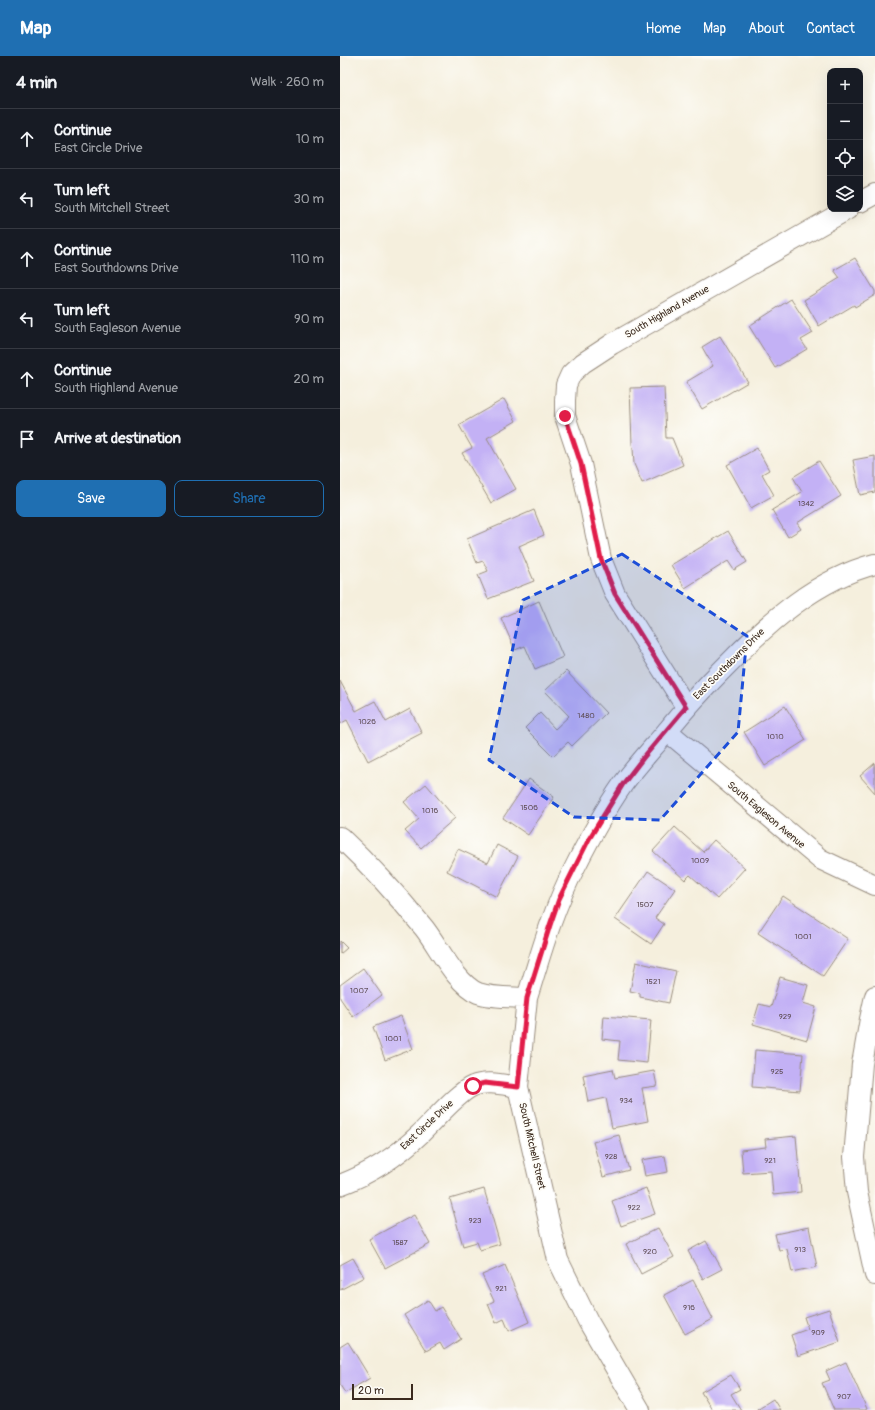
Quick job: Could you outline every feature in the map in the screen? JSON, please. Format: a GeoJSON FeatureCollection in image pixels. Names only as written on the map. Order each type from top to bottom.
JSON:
{"type":"FeatureCollection","features":[{"type":"Feature","properties":{"kind":"street"},"geometry":{"type":"LineString","coordinates":[[863,200],[875,194]]}},
{"type":"Feature","properties":{"kind":"street","name":"South Highland Avenue"},"geometry":{"type":"LineString","coordinates":[[686,707],[615,594],[601,559],[581,464],[565,416],[566,385],[571,374],[583,363],[612,344],[843,212]]}},
{"type":"Feature","properties":{"kind":"street","name":"East Southdowns Drive"},"geometry":{"type":"LineString","coordinates":[[527,998],[559,899],[589,839],[623,784],[643,758],[686,707],[760,633],[801,599],[829,582],[850,572],[875,564]]}},
{"type":"Feature","properties":{"kind":"street","name":"South Eagleson Avenue"},"geometry":{"type":"LineString","coordinates":[[667,731],[820,859],[875,885]]}},
{"type":"Feature","properties":{"kind":"street"},"geometry":{"type":"LineString","coordinates":[[340,836],[371,867],[425,929],[462,982],[478,993],[492,996],[527,998]]}},
{"type":"Feature","properties":{"kind":"street"},"geometry":{"type":"LineString","coordinates":[[875,996],[862,1064],[854,1157],[857,1192],[875,1275]]}},
{"type":"Feature","properties":{"kind":"street","name":"South Mitchell Street"},"geometry":{"type":"LineString","coordinates":[[527,998],[518,1087],[558,1260],[588,1321],[640,1410]]}},
{"type":"Feature","properties":{"kind":"street","name":"East Circle Drive"},"geometry":{"type":"LineString","coordinates":[[340,1185],[352,1181],[374,1169],[396,1154],[418,1136],[463,1092],[473,1086],[485,1083],[518,1087]]}},
{"type":"Feature","properties":{"kind":"highlighted area"},"geometry":{"type":"Polygon","coordinates":[[[622,554],[747,636],[738,732],[660,820],[574,817],[489,760],[523,600],[622,554]]]}},
{"type":"Feature","properties":{"kind":"building"},"geometry":{"type":"Polygon","coordinates":[[[855,258],[875,291],[875,295],[855,307],[854,305],[819,326],[804,300],[840,278],[834,270],[855,258]]]}},
{"type":"Feature","properties":{"kind":"building"},"geometry":{"type":"Polygon","coordinates":[[[791,299],[813,333],[801,340],[807,349],[775,368],[749,326],[791,299]]]}},
{"type":"Feature","properties":{"kind":"building"},"geometry":{"type":"Polygon","coordinates":[[[720,336],[748,382],[702,409],[686,382],[713,366],[702,347],[720,336]]]}},
{"type":"Feature","properties":{"kind":"building"},"geometry":{"type":"Polygon","coordinates":[[[664,387],[666,438],[672,438],[683,465],[642,483],[634,464],[630,388],[664,387]]]}},
{"type":"Feature","properties":{"kind":"building"},"geometry":{"type":"Polygon","coordinates":[[[504,399],[516,421],[487,438],[516,489],[491,503],[462,453],[472,448],[459,425],[504,399]]]}},
{"type":"Feature","properties":{"kind":"building"},"geometry":{"type":"Polygon","coordinates":[[[757,448],[769,470],[762,474],[774,495],[751,508],[727,465],[757,448]]]}},
{"type":"Feature","properties":{"kind":"building"},"geometry":{"type":"Polygon","coordinates":[[[875,456],[875,492],[860,495],[853,460],[875,456]]]}},
{"type":"Feature","properties":{"kind":"building"},"geometry":{"type":"Polygon","coordinates":[[[819,461],[841,496],[797,523],[801,529],[788,537],[772,510],[802,492],[793,477],[819,461]]]}},
{"type":"Feature","properties":{"kind":"building"},"geometry":{"type":"Polygon","coordinates":[[[534,510],[544,535],[519,546],[534,581],[488,599],[478,575],[488,571],[483,561],[477,563],[467,539],[534,510]]]}},
{"type":"Feature","properties":{"kind":"building"},"geometry":{"type":"Polygon","coordinates":[[[728,531],[747,562],[734,570],[728,561],[685,588],[671,565],[728,531]]]}},
{"type":"Feature","properties":{"kind":"building"},"geometry":{"type":"Polygon","coordinates":[[[539,601],[563,657],[535,669],[525,646],[515,650],[501,618],[539,601]]]}},
{"type":"Feature","properties":{"kind":"building"},"geometry":{"type":"Polygon","coordinates":[[[566,671],[606,713],[572,746],[568,742],[553,756],[525,728],[540,713],[555,729],[569,716],[545,691],[566,671]]]}},
{"type":"Feature","properties":{"kind":"building"},"geometry":{"type":"Polygon","coordinates":[[[340,681],[356,711],[375,701],[386,722],[410,709],[422,733],[368,761],[347,720],[340,724],[340,681]]]}},
{"type":"Feature","properties":{"kind":"building"},"geometry":{"type":"Polygon","coordinates":[[[785,706],[806,740],[765,766],[744,732],[785,706]]]}},
{"type":"Feature","properties":{"kind":"building"},"geometry":{"type":"Polygon","coordinates":[[[875,763],[875,793],[860,776],[875,763]]]}},
{"type":"Feature","properties":{"kind":"building"},"geometry":{"type":"Polygon","coordinates":[[[529,779],[554,797],[528,835],[503,818],[529,779]]]}},
{"type":"Feature","properties":{"kind":"building"},"geometry":{"type":"Polygon","coordinates":[[[426,784],[455,818],[421,848],[405,831],[419,819],[404,802],[426,784]]]}},
{"type":"Feature","properties":{"kind":"building"},"geometry":{"type":"Polygon","coordinates":[[[675,827],[703,852],[714,840],[745,868],[717,899],[690,875],[685,880],[653,851],[675,827]]]}},
{"type":"Feature","properties":{"kind":"building"},"geometry":{"type":"Polygon","coordinates":[[[497,845],[518,856],[497,897],[447,871],[458,849],[488,863],[497,845]]]}},
{"type":"Feature","properties":{"kind":"building"},"geometry":{"type":"Polygon","coordinates":[[[648,871],[675,889],[655,918],[664,924],[651,944],[615,919],[648,871]]]}},
{"type":"Feature","properties":{"kind":"building"},"geometry":{"type":"Polygon","coordinates":[[[783,896],[848,939],[823,976],[758,933],[783,896]]]}},
{"type":"Feature","properties":{"kind":"building"},"geometry":{"type":"Polygon","coordinates":[[[340,941],[347,948],[340,954],[340,941]]]}},
{"type":"Feature","properties":{"kind":"building"},"geometry":{"type":"Polygon","coordinates":[[[636,962],[676,971],[669,1003],[640,997],[640,993],[630,991],[636,962]]]}},
{"type":"Feature","properties":{"kind":"building"},"geometry":{"type":"Polygon","coordinates":[[[363,968],[382,995],[353,1017],[340,998],[340,985],[363,968]]]}},
{"type":"Feature","properties":{"kind":"building"},"geometry":{"type":"Polygon","coordinates":[[[780,977],[808,985],[803,1003],[816,1007],[807,1040],[753,1024],[759,1004],[771,1007],[780,977]]]}},
{"type":"Feature","properties":{"kind":"building"},"geometry":{"type":"Polygon","coordinates":[[[401,1016],[413,1049],[385,1060],[373,1027],[401,1016]]]}},
{"type":"Feature","properties":{"kind":"building"},"geometry":{"type":"Polygon","coordinates":[[[604,1016],[651,1020],[647,1063],[618,1060],[620,1041],[602,1039],[604,1016]]]}},
{"type":"Feature","properties":{"kind":"building"},"geometry":{"type":"Polygon","coordinates":[[[755,1050],[803,1054],[800,1091],[752,1087],[755,1050]]]}},
{"type":"Feature","properties":{"kind":"building"},"geometry":{"type":"Polygon","coordinates":[[[613,1069],[615,1078],[654,1071],[657,1086],[642,1088],[648,1121],[612,1128],[606,1098],[588,1102],[583,1075],[613,1069]]]}},
{"type":"Feature","properties":{"kind":"building"},"geometry":{"type":"Polygon","coordinates":[[[619,1135],[629,1170],[603,1177],[593,1142],[619,1135]]]}},
{"type":"Feature","properties":{"kind":"building"},"geometry":{"type":"Polygon","coordinates":[[[796,1136],[801,1192],[773,1195],[771,1171],[743,1173],[741,1150],[766,1147],[765,1139],[796,1136]]]}},
{"type":"Feature","properties":{"kind":"building"},"geometry":{"type":"Polygon","coordinates":[[[665,1156],[668,1172],[645,1176],[642,1160],[665,1156]]]}},
{"type":"Feature","properties":{"kind":"building"},"geometry":{"type":"Polygon","coordinates":[[[646,1188],[655,1214],[621,1226],[612,1201],[646,1188]]]}},
{"type":"Feature","properties":{"kind":"building"},"geometry":{"type":"Polygon","coordinates":[[[484,1189],[500,1244],[480,1250],[477,1242],[463,1246],[450,1199],[484,1189]]]}},
{"type":"Feature","properties":{"kind":"building"},"geometry":{"type":"Polygon","coordinates":[[[414,1215],[430,1244],[385,1268],[369,1239],[414,1215]]]}},
{"type":"Feature","properties":{"kind":"building"},"geometry":{"type":"Polygon","coordinates":[[[809,1227],[817,1267],[792,1272],[787,1249],[779,1250],[775,1234],[809,1227]]]}},
{"type":"Feature","properties":{"kind":"building"},"geometry":{"type":"Polygon","coordinates":[[[658,1228],[674,1257],[641,1274],[626,1244],[658,1228]]]}},
{"type":"Feature","properties":{"kind":"building"},"geometry":{"type":"Polygon","coordinates":[[[706,1241],[722,1269],[703,1279],[688,1251],[706,1241]]]}},
{"type":"Feature","properties":{"kind":"building"},"geometry":{"type":"Polygon","coordinates":[[[353,1258],[364,1277],[340,1290],[340,1265],[353,1258]]]}},
{"type":"Feature","properties":{"kind":"building"},"geometry":{"type":"Polygon","coordinates":[[[505,1265],[529,1322],[509,1331],[504,1319],[496,1323],[488,1304],[494,1301],[482,1275],[505,1265]]]}},
{"type":"Feature","properties":{"kind":"building"},"geometry":{"type":"Polygon","coordinates":[[[693,1280],[713,1319],[685,1334],[664,1295],[693,1280]]]}},
{"type":"Feature","properties":{"kind":"building"},"geometry":{"type":"Polygon","coordinates":[[[428,1300],[435,1311],[441,1307],[461,1339],[444,1350],[440,1343],[426,1351],[404,1315],[428,1300]]]}},
{"type":"Feature","properties":{"kind":"building"},"geometry":{"type":"Polygon","coordinates":[[[829,1309],[840,1342],[798,1356],[791,1335],[808,1329],[804,1317],[829,1309]]]}},
{"type":"Feature","properties":{"kind":"building"},"geometry":{"type":"Polygon","coordinates":[[[348,1342],[370,1378],[345,1393],[340,1385],[340,1347],[348,1342]]]}},
{"type":"Feature","properties":{"kind":"building"},"geometry":{"type":"Polygon","coordinates":[[[846,1362],[867,1409],[865,1410],[834,1410],[822,1383],[830,1380],[826,1371],[846,1362]]]}},
{"type":"Feature","properties":{"kind":"building"},"geometry":{"type":"Polygon","coordinates":[[[731,1375],[740,1389],[731,1394],[741,1410],[712,1410],[701,1392],[731,1375]]]}},
{"type":"Feature","properties":{"kind":"building"},"geometry":{"type":"Polygon","coordinates":[[[773,1399],[780,1410],[757,1410],[757,1409],[773,1399]]]}},
{"type":"Feature","properties":{"kind":"route"},"geometry":{"type":"LineString","coordinates":[[473,1086],[485,1083],[518,1087],[527,998],[559,899],[589,839],[623,784],[686,707],[615,594],[601,559],[581,464],[565,416]]}}]}
